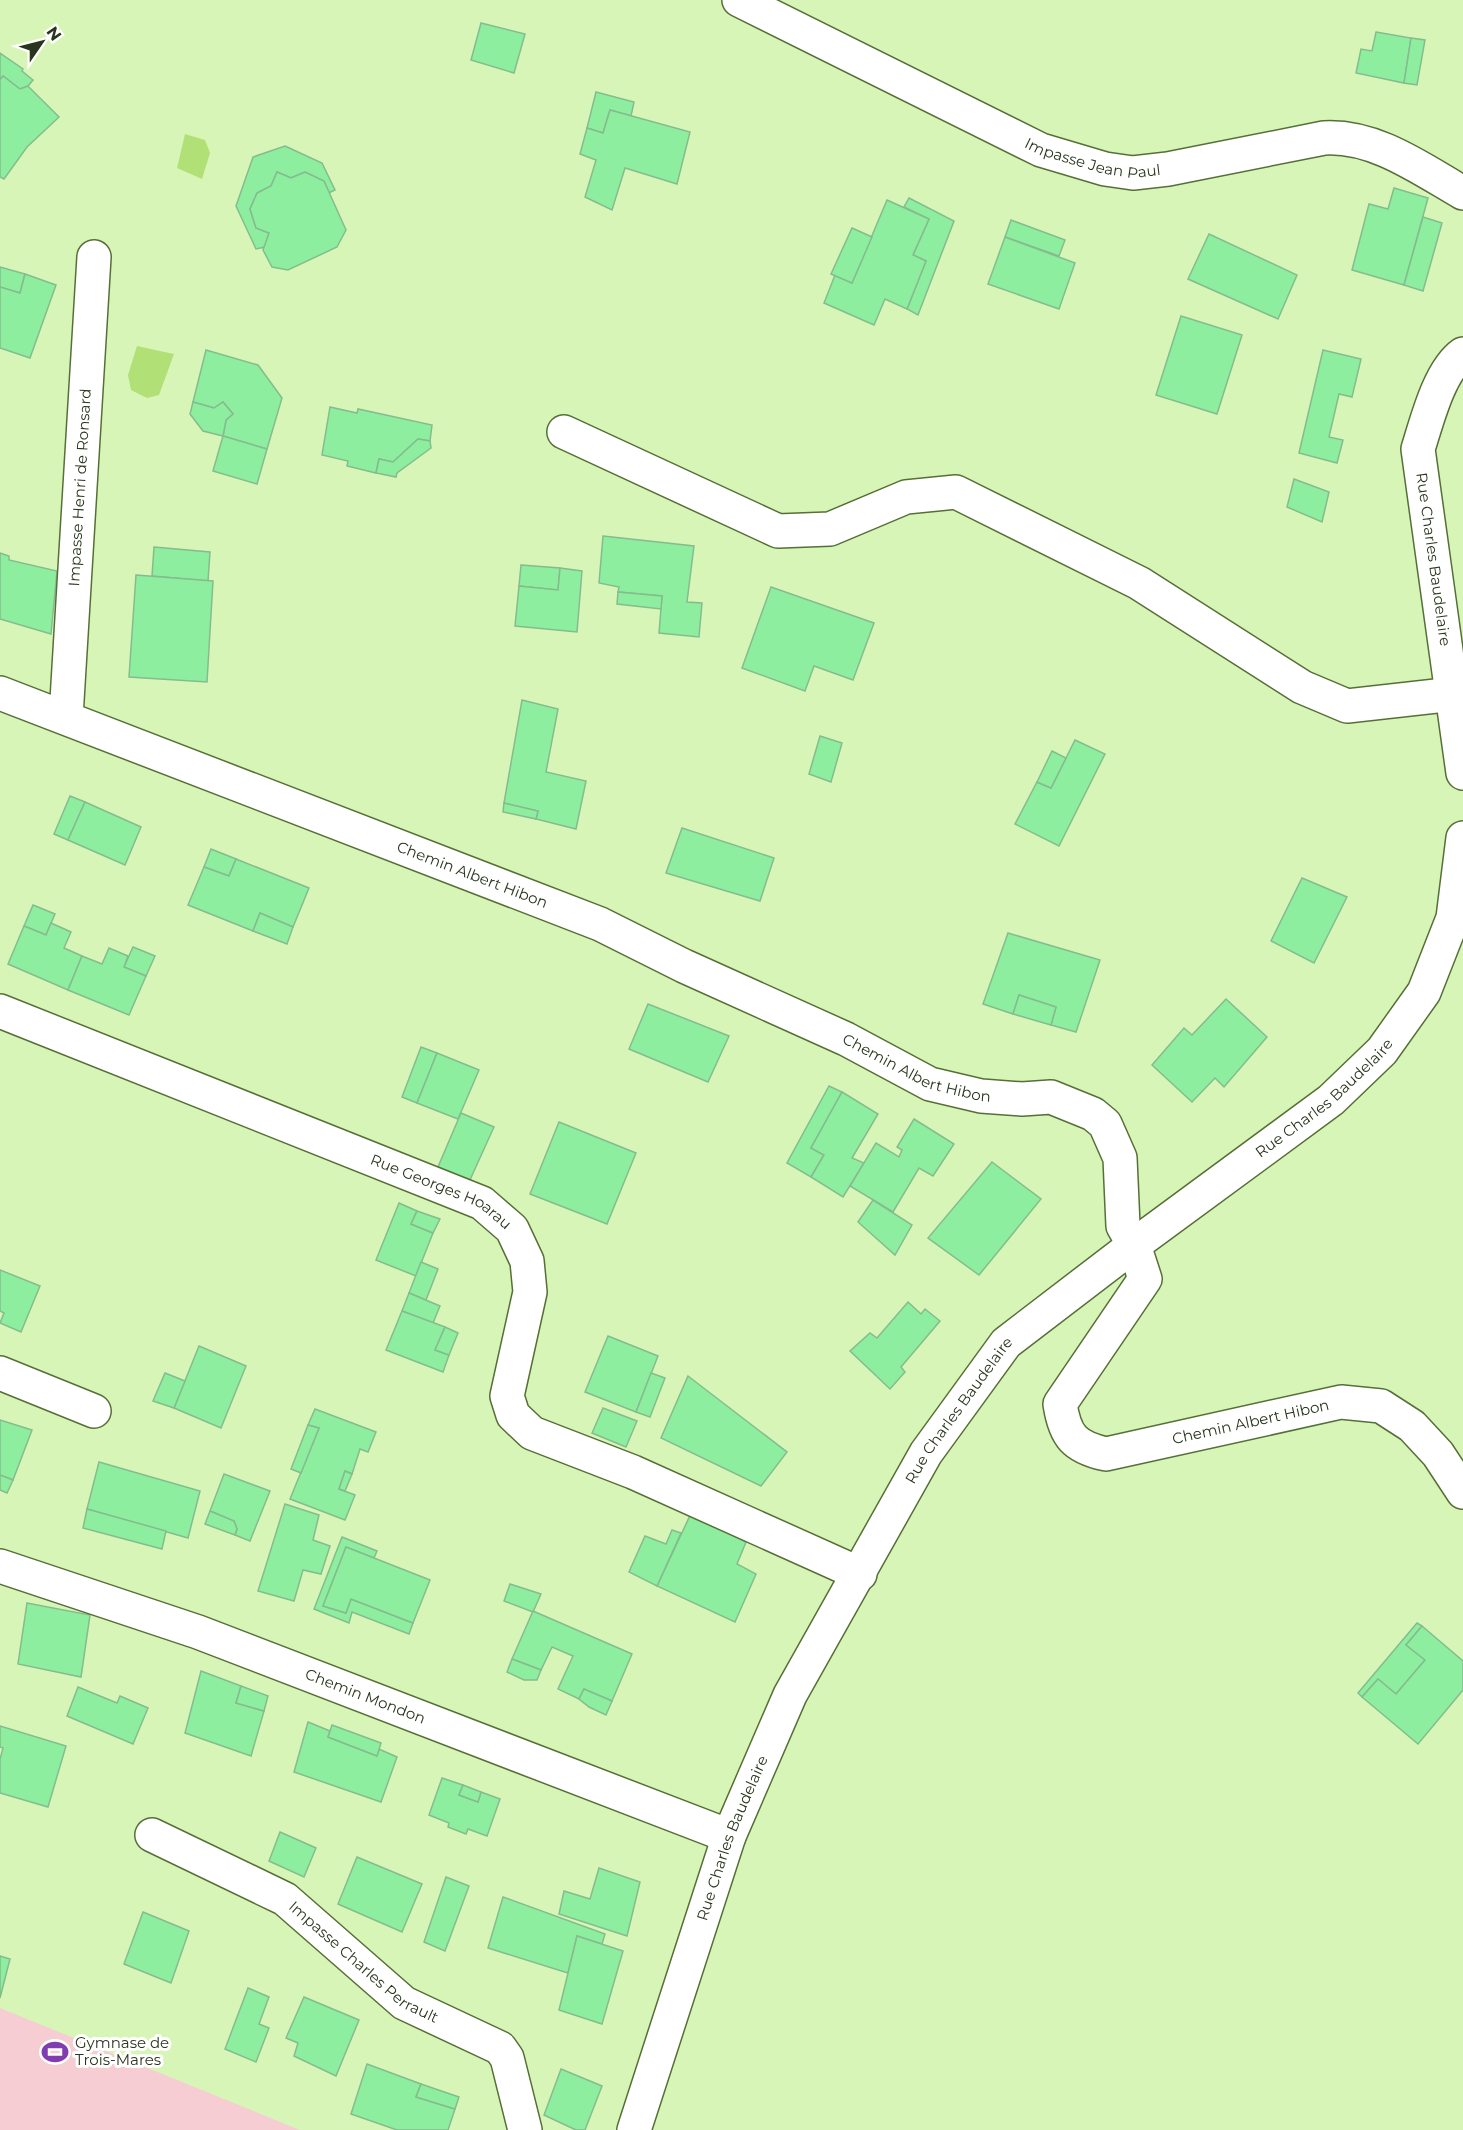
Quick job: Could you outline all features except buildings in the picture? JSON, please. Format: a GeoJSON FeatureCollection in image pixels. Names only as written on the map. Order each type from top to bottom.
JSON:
{"type":"FeatureCollection","features":[{"type":"Feature","properties":{"kind":"street","name":"Impasse Jean Paul"},"geometry":{"type":"LineString","coordinates":[[739,0],[1041,150],[1105,169],[1132,173],[1168,169],[1324,138],[1342,137],[1402,158],[1463,193]]}},
{"type":"Feature","properties":{"kind":"street","name":"Impasse Henri de Ronsard"},"geometry":{"type":"LineString","coordinates":[[66,717],[94,257]]}},
{"type":"Feature","properties":{"kind":"street","name":"Rue Charles Baudelaire"},"geometry":{"type":"LineString","coordinates":[[1463,354],[1455,360],[1433,401],[1418,449],[1454,694],[1463,773]]}},
{"type":"Feature","properties":{"kind":"street"},"geometry":{"type":"LineString","coordinates":[[564,432],[778,531],[830,529],[906,497],[956,492],[1139,583],[1302,687],[1347,706],[1454,694]]}},
{"type":"Feature","properties":{"kind":"street","name":"Chemin Albert Hibon"},"geometry":{"type":"LineString","coordinates":[[0,693],[600,924],[684,966],[846,1039],[930,1084],[981,1096],[1022,1099],[1051,1098],[1093,1114],[1105,1124],[1120,1158],[1123,1226],[1134,1245],[1145,1279],[1060,1404],[1063,1422],[1072,1438],[1086,1450],[1106,1454],[1341,1402],[1381,1406],[1412,1426],[1438,1454],[1463,1492]]}},
{"type":"Feature","properties":{"kind":"street","name":"Rue Charles Baudelaire"},"geometry":{"type":"LineString","coordinates":[[634,2130],[729,1836],[790,1695],[926,1453],[1006,1343],[1134,1245],[1331,1100],[1382,1051],[1424,992],[1458,920],[1463,838]]}},
{"type":"Feature","properties":{"kind":"street","name":"Rue Georges Hoarau"},"geometry":{"type":"LineString","coordinates":[[0,1011],[482,1203],[512,1229],[527,1261],[530,1292],[507,1396],[513,1415],[532,1433],[633,1472],[860,1574]]}},
{"type":"Feature","properties":{"kind":"street"},"geometry":{"type":"LineString","coordinates":[[0,1373],[94,1411]]}},
{"type":"Feature","properties":{"kind":"street","name":"Chemin Mondon"},"geometry":{"type":"LineString","coordinates":[[0,1566],[198,1632],[729,1836]]}},
{"type":"Feature","properties":{"kind":"street","name":"Impasse Charles Perrault"},"geometry":{"type":"LineString","coordinates":[[152,1835],[285,1899],[404,2003],[500,2048],[507,2058],[525,2130]]}},
{"type":"Feature","properties":{"kind":"shaded area"},"geometry":{"type":"Polygon","coordinates":[[[185,134],[205,140],[210,153],[202,179],[177,168],[185,134]]]}},
{"type":"Feature","properties":{"kind":"shaded area"},"geometry":{"type":"Polygon","coordinates":[[[137,346],[174,354],[159,395],[147,398],[131,390],[128,375],[137,346]]]}},
{"type":"Feature","properties":{"kind":"shaded area","name":"Gymnase de Trois-Mares"},"geometry":{"type":"Polygon","coordinates":[[[0,2008],[300,2130],[0,2130],[0,2008]]]}},
{"type":"Feature","properties":{"kind":"place","name":"Gymnase de Trois-Mares"},"geometry":{"type":"Point","coordinates":[55,2052]}}]}
